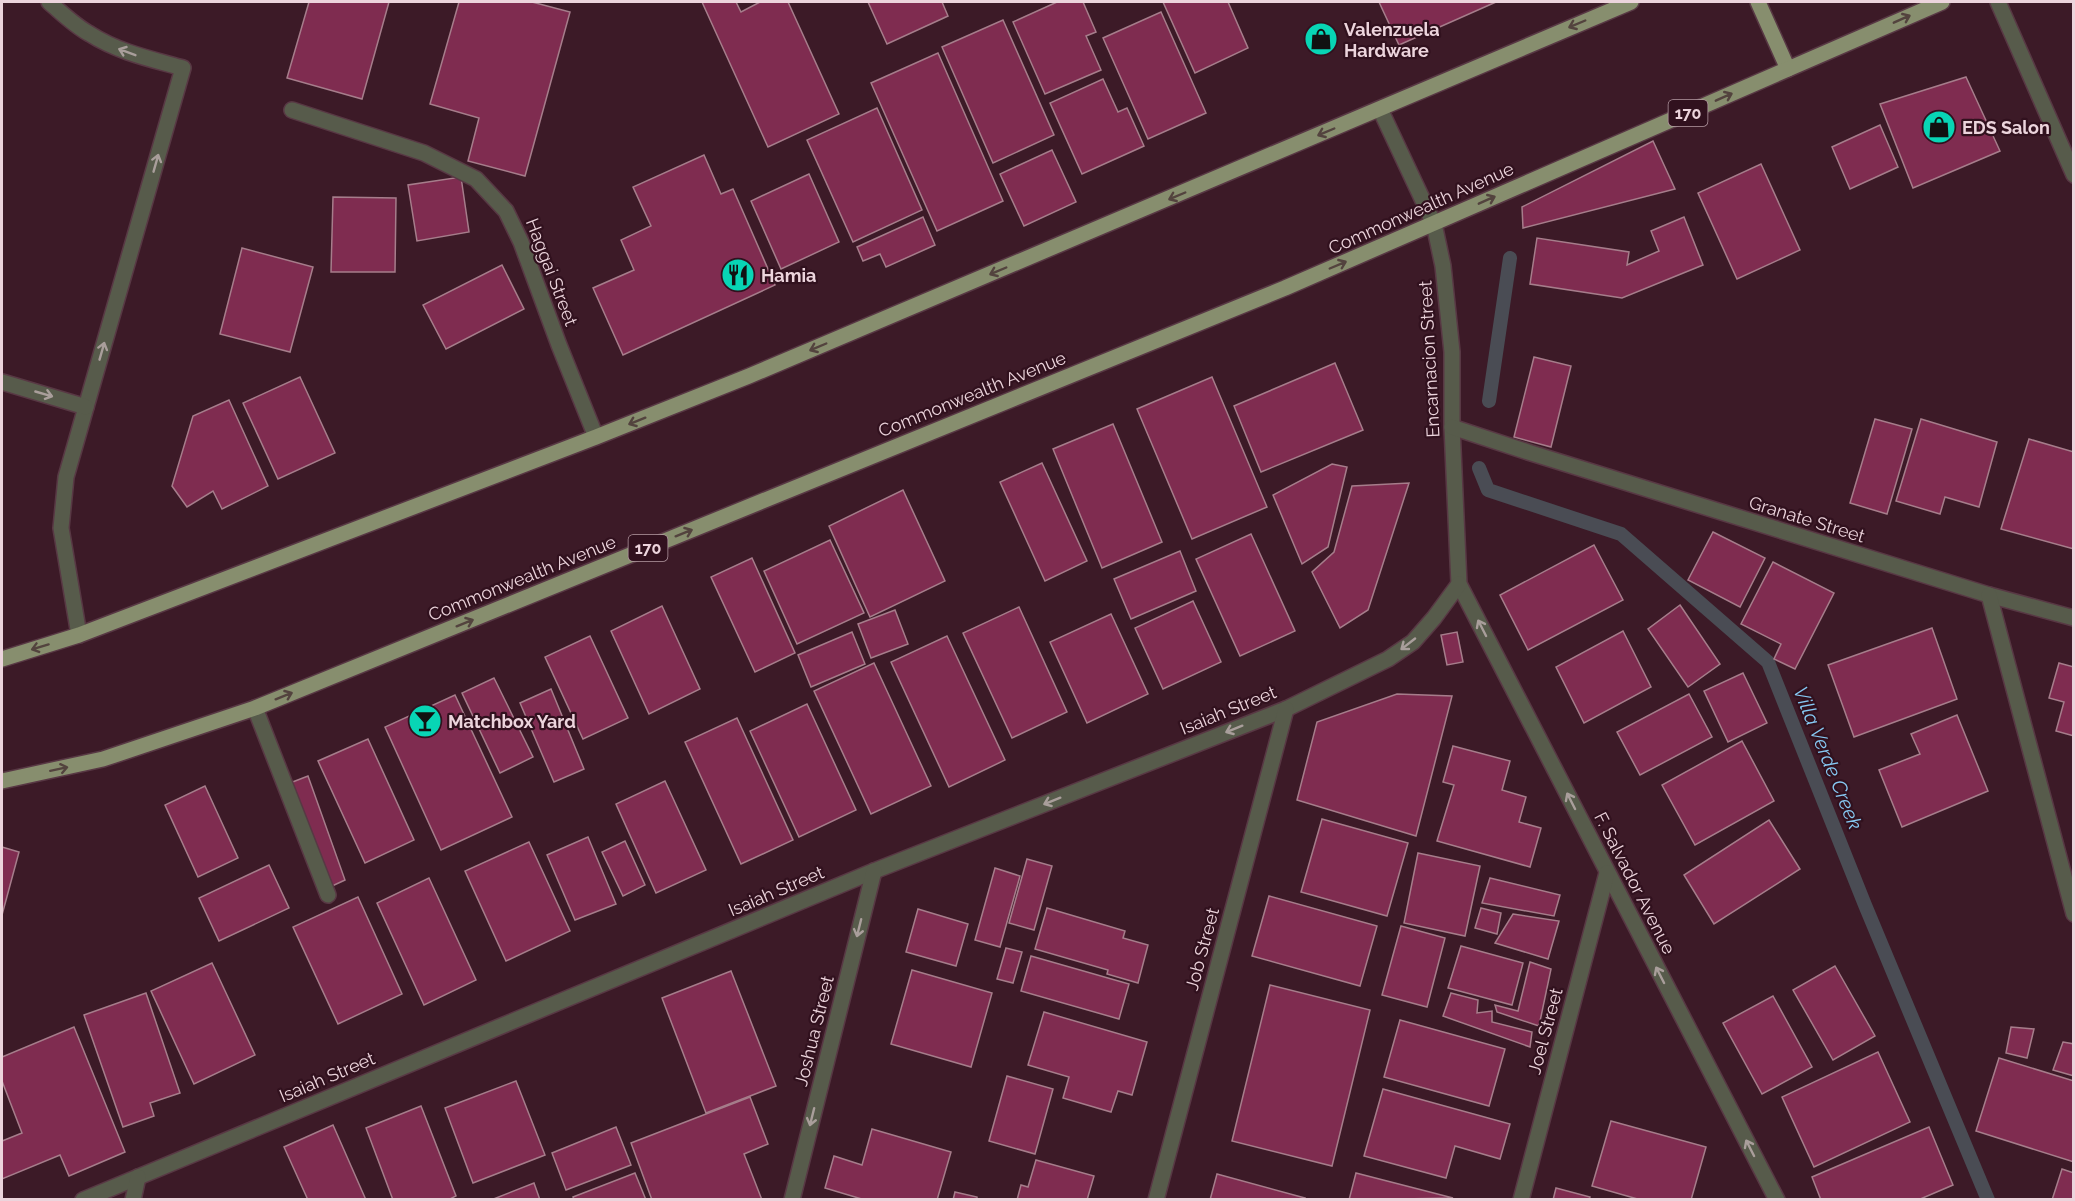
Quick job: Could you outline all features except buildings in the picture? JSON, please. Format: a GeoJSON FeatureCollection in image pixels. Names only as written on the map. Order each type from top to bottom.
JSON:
{"type":"FeatureCollection","features":[{"type":"Feature","properties":{"kind":"main road"},"geometry":{"type":"LineString","coordinates":[[2,659],[79,635],[596,437],[771,367],[1631,2]]}},
{"type":"Feature","properties":{"kind":"main road"},"geometry":{"type":"LineString","coordinates":[[1758,2],[1788,69]]}},
{"type":"Feature","properties":{"kind":"main road","name":"Commonwealth Avenue"},"geometry":{"type":"LineString","coordinates":[[2,781],[103,759],[255,708],[1285,288],[1942,2]]}},
{"type":"Feature","properties":{"kind":"street"},"geometry":{"type":"LineString","coordinates":[[49,2],[88,34],[137,55],[183,68],[66,477],[61,528],[79,635]]}},
{"type":"Feature","properties":{"kind":"street"},"geometry":{"type":"LineString","coordinates":[[1998,2],[2073,175]]}},
{"type":"Feature","properties":{"kind":"street","name":"Encarnacion Street"},"geometry":{"type":"LineString","coordinates":[[1380,109],[1434,224],[1443,266],[1452,352],[1452,427],[1459,584]]}},
{"type":"Feature","properties":{"kind":"street","name":"Haggai Street"},"geometry":{"type":"LineString","coordinates":[[292,110],[424,153],[476,179],[499,203],[506,211],[521,242],[596,437]]}},
{"type":"Feature","properties":{"kind":"street"},"geometry":{"type":"LineString","coordinates":[[2,382],[86,407]]}},
{"type":"Feature","properties":{"kind":"street","name":"Granate Street"},"geometry":{"type":"LineString","coordinates":[[1452,427],[1989,595],[2073,618]]}},
{"type":"Feature","properties":{"kind":"street","name":"Isaiah Street"},"geometry":{"type":"LineString","coordinates":[[83,1200],[874,871],[1286,708],[1388,660],[1413,642],[1459,584]]}},
{"type":"Feature","properties":{"kind":"street","name":"F. Salvador Avenue"},"geometry":{"type":"LineString","coordinates":[[1459,584],[1777,1200]]}},
{"type":"Feature","properties":{"kind":"street"},"geometry":{"type":"LineString","coordinates":[[1989,595],[2073,914]]}},
{"type":"Feature","properties":{"kind":"street"},"geometry":{"type":"LineString","coordinates":[[255,708],[328,895]]}},
{"type":"Feature","properties":{"kind":"street","name":"Job Street"},"geometry":{"type":"LineString","coordinates":[[1156,1200],[1286,708]]}},
{"type":"Feature","properties":{"kind":"street","name":"Joshua Street"},"geometry":{"type":"LineString","coordinates":[[792,1200],[874,871]]}},
{"type":"Feature","properties":{"kind":"street","name":"Joel Street"},"geometry":{"type":"LineString","coordinates":[[1521,1200],[1607,873]]}},
{"type":"Feature","properties":{"kind":"street"},"geometry":{"type":"LineString","coordinates":[[133,1200],[138,1177]]}},
{"type":"Feature","properties":{"kind":"waterway","name":"Villa Verde Creek"},"geometry":{"type":"LineString","coordinates":[[1489,401],[1510,258]]}},
{"type":"Feature","properties":{"kind":"waterway","name":"Villa Verde Creek"},"geometry":{"type":"LineString","coordinates":[[1479,468],[1488,490],[1621,534],[1768,662],[1865,905],[1988,1200]]}},
{"type":"Feature","properties":{"kind":"place","name":"Valenzuela Hardware"},"geometry":{"type":"Point","coordinates":[1321,39]}},
{"type":"Feature","properties":{"kind":"place","name":"EDS Salon"},"geometry":{"type":"Point","coordinates":[1939,127]}},
{"type":"Feature","properties":{"kind":"place","name":"Hamia"},"geometry":{"type":"Point","coordinates":[738,275]}},
{"type":"Feature","properties":{"kind":"place","name":"Matchbox Yard"},"geometry":{"type":"Point","coordinates":[425,721]}}]}
